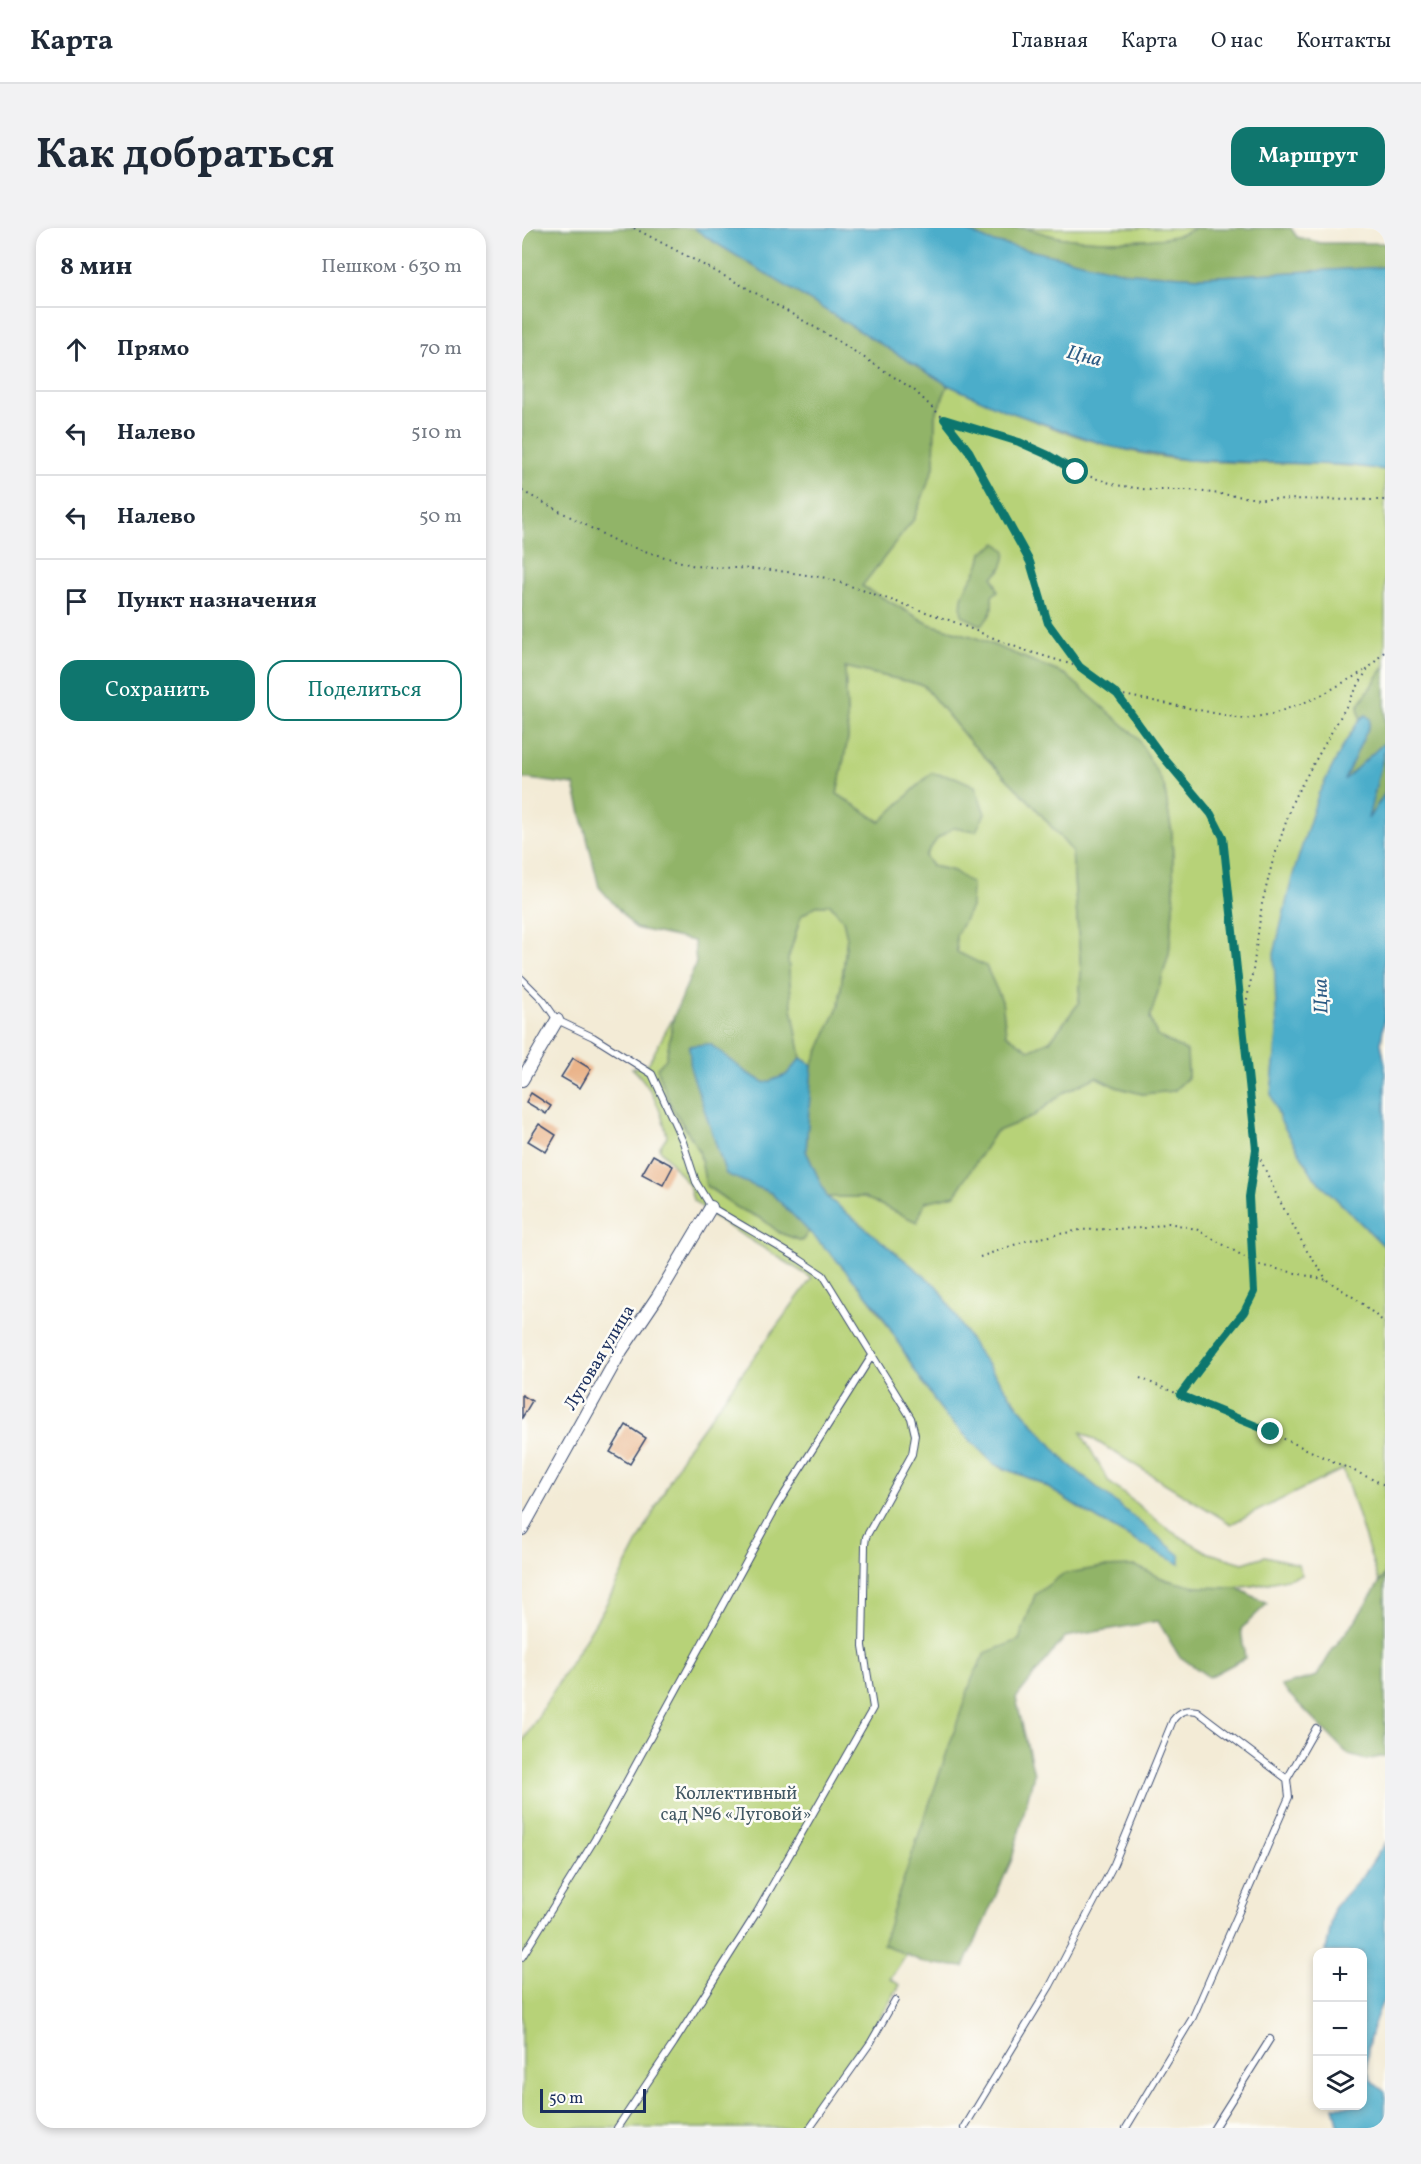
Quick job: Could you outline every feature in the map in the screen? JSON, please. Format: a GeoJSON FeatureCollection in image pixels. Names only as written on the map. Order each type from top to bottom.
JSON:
{"type":"FeatureCollection","features":[{"type":"Feature","properties":{"kind":"street"},"geometry":{"type":"LineString","coordinates":[[522,1080],[557,1020]]}},
{"type":"Feature","properties":{"kind":"street","name":"Луговая улица"},"geometry":{"type":"LineString","coordinates":[[522,1529],[621,1351],[658,1296],[711,1207]]}},
{"type":"Feature","properties":{"kind":"lane"},"geometry":{"type":"LineString","coordinates":[[522,979],[543,1000],[557,1020],[593,1037],[652,1074],[684,1142],[696,1182],[711,1207],[823,1275],[911,1418],[915,1436],[912,1454],[866,1537],[862,1634],[873,1708],[757,1912],[617,2128]]}},
{"type":"Feature","properties":{"kind":"lane"},"geometry":{"type":"LineString","coordinates":[[522,1957],[595,1839],[778,1504],[873,1354]]}},
{"type":"Feature","properties":{"kind":"lane"},"geometry":{"type":"LineString","coordinates":[[964,2128],[1050,1986],[1114,1864],[1173,1719],[1185,1710],[1197,1711],[1287,1779]]}},
{"type":"Feature","properties":{"kind":"lane"},"geometry":{"type":"LineString","coordinates":[[1126,2128],[1193,2017],[1289,1797],[1287,1779],[1316,1728]]}},
{"type":"Feature","properties":{"kind":"lane"},"geometry":{"type":"LineString","coordinates":[[810,2128],[871,2042],[895,2000]]}},
{"type":"Feature","properties":{"kind":"lane"},"geometry":{"type":"LineString","coordinates":[[1214,2128],[1270,2040]]}},
{"type":"Feature","properties":{"kind":"path"},"geometry":{"type":"LineString","coordinates":[[634,228],[746,287],[840,342],[914,390],[944,419],[969,451],[1030,562],[1048,623],[1080,667],[1117,694],[1159,752],[1211,814],[1223,837],[1256,1149],[1249,1197],[1254,1292],[1244,1312],[1180,1395]]}},
{"type":"Feature","properties":{"kind":"path"},"geometry":{"type":"LineString","coordinates":[[944,419],[1019,442],[1048,455],[1076,472],[1116,485],[1150,490],[1189,490],[1259,499],[1385,500]]}},
{"type":"Feature","properties":{"kind":"path"},"geometry":{"type":"LineString","coordinates":[[522,491],[621,544],[695,566],[773,570],[826,578],[949,620],[1021,649],[1080,667]]}},
{"type":"Feature","properties":{"kind":"path"},"geometry":{"type":"LineString","coordinates":[[1242,1026],[1262,904],[1272,864],[1294,798],[1367,670],[1385,651]]}},
{"type":"Feature","properties":{"kind":"path"},"geometry":{"type":"LineString","coordinates":[[1117,694],[1244,719],[1273,714],[1316,698],[1367,670]]}},
{"type":"Feature","properties":{"kind":"path"},"geometry":{"type":"LineString","coordinates":[[1256,1149],[1276,1194],[1307,1251],[1327,1280]]}},
{"type":"Feature","properties":{"kind":"path"},"geometry":{"type":"LineString","coordinates":[[980,1257],[1025,1241],[1080,1230],[1145,1228],[1169,1223],[1196,1229],[1259,1265],[1327,1280],[1359,1301],[1385,1323]]}},
{"type":"Feature","properties":{"kind":"path"},"geometry":{"type":"LineString","coordinates":[[1140,1378],[1271,1432],[1385,1485]]}},
{"type":"Feature","properties":{"kind":"green space"},"geometry":{"type":"Polygon","coordinates":[[[522,228],[694,228],[948,385],[935,416],[934,467],[914,519],[862,586],[929,624],[974,637],[1066,675],[1137,737],[1164,785],[1172,834],[1174,897],[1169,954],[1150,1018],[1157,1036],[1187,1051],[1188,1077],[1174,1091],[1142,1094],[1116,1087],[1096,1077],[1063,1093],[1032,1117],[995,1132],[955,1195],[925,1202],[917,1222],[864,1197],[827,1197],[806,1151],[812,1065],[839,1005],[847,937],[843,920],[830,904],[816,906],[801,916],[788,959],[792,1008],[801,1058],[786,1075],[765,1083],[747,1073],[710,1044],[689,1046],[726,1174],[771,1193],[809,1231],[802,1241],[780,1233],[762,1219],[738,1208],[706,1185],[699,1150],[670,1104],[657,1068],[666,1059],[674,1016],[696,963],[694,941],[635,928],[599,887],[574,785],[522,778],[522,228]],[[845,667],[848,738],[837,794],[880,822],[931,773],[955,777],[975,786],[985,814],[976,831],[953,828],[937,839],[925,856],[932,866],[954,871],[972,884],[971,907],[956,936],[957,952],[986,966],[1002,1001],[1006,1034],[1029,1050],[1050,1041],[1079,1003],[1081,972],[1072,851],[1033,805],[971,743],[923,685],[845,667]]]}},
{"type":"Feature","properties":{"kind":"green space"},"geometry":{"type":"Polygon","coordinates":[[[961,228],[1021,228],[1058,237],[1129,241],[1168,237],[1195,228],[1291,228],[1297,237],[1321,243],[1385,243],[1385,267],[1201,277],[1129,273],[989,241],[961,228]]]}},
{"type":"Feature","properties":{"kind":"green space"},"geometry":{"type":"Polygon","coordinates":[[[1021,228],[1195,228],[1184,233],[1149,240],[1108,241],[1058,237],[1021,228]]]}},
{"type":"Feature","properties":{"kind":"green space","name":"Коллективный сад №6 «Луговой»"},"geometry":{"type":"Polygon","coordinates":[[[948,385],[1065,432],[1127,450],[1213,462],[1336,465],[1385,470],[1385,666],[1358,706],[1360,719],[1343,746],[1318,795],[1277,1034],[1271,1094],[1314,1177],[1385,1247],[1385,1574],[1379,1582],[1343,1469],[1231,1524],[1080,1431],[1109,1482],[1172,1532],[1209,1553],[1243,1563],[1265,1556],[1298,1564],[1302,1575],[1251,1586],[1216,1588],[1182,1584],[1161,1578],[1135,1566],[1035,1595],[921,1932],[890,1979],[900,1985],[873,2029],[798,2128],[522,2128],[522,1743],[604,1608],[685,1451],[812,1278],[718,1220],[693,1200],[689,1185],[659,1148],[667,1136],[662,1117],[655,1099],[632,1068],[648,1064],[674,1016],[666,1059],[670,1104],[699,1150],[706,1186],[738,1208],[762,1219],[780,1233],[802,1241],[809,1231],[863,1291],[891,1331],[1000,1467],[1039,1482],[1099,1520],[1180,1563],[1066,1462],[1019,1407],[975,1348],[939,1288],[827,1197],[864,1197],[917,1222],[925,1202],[955,1194],[995,1132],[1032,1117],[1063,1093],[1096,1077],[1116,1087],[1142,1094],[1173,1091],[1188,1078],[1187,1051],[1157,1036],[1150,1018],[1169,954],[1174,897],[1172,834],[1164,785],[1066,675],[974,637],[929,624],[862,586],[914,519],[934,467],[935,416],[948,385]],[[982,553],[980,566],[992,596],[996,584],[993,577],[1001,570],[982,553]]]}},
{"type":"Feature","properties":{"kind":"green space"},"geometry":{"type":"Polygon","coordinates":[[[997,543],[1006,551],[1005,559],[1001,569],[993,577],[998,591],[992,596],[990,615],[981,625],[962,616],[962,597],[980,562],[982,553],[997,543]]]}},
{"type":"Feature","properties":{"kind":"green space"},"geometry":{"type":"Polygon","coordinates":[[[1385,666],[1385,742],[1343,782],[1369,726],[1366,715],[1360,719],[1358,706],[1385,666]]]}},
{"type":"Feature","properties":{"kind":"green space"},"geometry":{"type":"Polygon","coordinates":[[[845,667],[923,685],[971,743],[1033,805],[1072,851],[1081,972],[1079,1003],[1050,1041],[1029,1050],[1006,1034],[1002,1001],[957,952],[955,936],[971,907],[954,871],[932,866],[925,856],[937,839],[953,828],[931,773],[881,822],[837,794],[848,738],[845,667]]]}},
{"type":"Feature","properties":{"kind":"green space"},"geometry":{"type":"Polygon","coordinates":[[[1385,749],[1385,793],[1367,821],[1385,749]]]}},
{"type":"Feature","properties":{"kind":"green space"},"geometry":{"type":"Polygon","coordinates":[[[830,904],[843,920],[847,937],[839,1005],[812,1065],[801,1058],[792,1008],[788,959],[801,916],[816,906],[830,904]]]}},
{"type":"Feature","properties":{"kind":"green space"},"geometry":{"type":"Polygon","coordinates":[[[1135,1566],[1166,1580],[1196,1587],[1238,1588],[1267,1604],[1241,1629],[1245,1658],[1209,1677],[1179,1656],[1158,1621],[1065,1637],[1016,1698],[1034,1774],[1012,1859],[964,1967],[925,1963],[883,1944],[972,1679],[985,1653],[1019,1640],[1035,1595],[1063,1574],[1102,1567],[1135,1566]]]}},
{"type":"Feature","properties":{"kind":"green space"},"geometry":{"type":"Polygon","coordinates":[[[1385,1574],[1385,1756],[1366,1760],[1349,1755],[1281,1686],[1317,1676],[1385,1574]]]}},
{"type":"Feature","properties":{"kind":"water","name":"Цна"},"geometry":{"type":"Polygon","coordinates":[[[694,228],[961,228],[989,241],[1129,273],[1201,277],[1385,267],[1385,470],[1348,465],[1187,460],[1112,447],[1004,410],[948,385],[694,228]]]}},
{"type":"Feature","properties":{"kind":"water","name":"Цна"},"geometry":{"type":"Polygon","coordinates":[[[1366,715],[1370,719],[1369,726],[1344,780],[1385,742],[1368,819],[1385,793],[1385,1014],[1381,1043],[1385,1065],[1385,1247],[1314,1177],[1281,1122],[1271,1094],[1277,1034],[1274,954],[1292,878],[1318,795],[1343,746],[1360,719],[1366,715]]]}},
{"type":"Feature","properties":{"kind":"water"},"geometry":{"type":"Polygon","coordinates":[[[710,1044],[747,1073],[765,1083],[786,1075],[801,1058],[812,1065],[806,1151],[827,1197],[939,1288],[975,1348],[1019,1407],[1066,1462],[1180,1555],[1180,1564],[1099,1520],[1039,1482],[994,1464],[943,1413],[879,1310],[834,1257],[771,1193],[726,1174],[691,1070],[689,1046],[710,1044]]]}},
{"type":"Feature","properties":{"kind":"water"},"geometry":{"type":"Polygon","coordinates":[[[1385,1843],[1385,1997],[1373,2026],[1367,2060],[1367,1948],[1327,1948],[1334,1907],[1365,1873],[1385,1843]]]}},
{"type":"Feature","properties":{"kind":"water"},"geometry":{"type":"Polygon","coordinates":[[[1367,2060],[1372,2081],[1385,2092],[1385,2128],[1339,2128],[1335,2110],[1367,2110],[1367,2060]]]}},
{"type":"Feature","properties":{"kind":"building"},"geometry":{"type":"Polygon","coordinates":[[[573,1058],[591,1069],[580,1088],[561,1077],[573,1058]]]}},
{"type":"Feature","properties":{"kind":"building"},"geometry":{"type":"Polygon","coordinates":[[[531,1093],[551,1106],[546,1114],[526,1102],[531,1093]]]}},
{"type":"Feature","properties":{"kind":"building"},"geometry":{"type":"Polygon","coordinates":[[[539,1124],[556,1135],[546,1152],[528,1141],[539,1124]]]}},
{"type":"Feature","properties":{"kind":"building"},"geometry":{"type":"Polygon","coordinates":[[[653,1155],[673,1166],[663,1185],[642,1174],[653,1155]]]}},
{"type":"Feature","properties":{"kind":"building"},"geometry":{"type":"Polygon","coordinates":[[[522,1395],[532,1401],[522,1418],[522,1395]]]}},
{"type":"Feature","properties":{"kind":"building"},"geometry":{"type":"Polygon","coordinates":[[[626,1425],[646,1438],[630,1464],[610,1452],[626,1425]]]}},
{"type":"Feature","properties":{"kind":"route"},"geometry":{"type":"LineString","coordinates":[[1076,472],[1048,455],[1019,442],[944,419],[969,451],[1030,562],[1048,623],[1080,667],[1117,694],[1159,752],[1211,814],[1223,837],[1256,1149],[1249,1197],[1254,1292],[1244,1312],[1180,1395],[1271,1432]]}}]}
